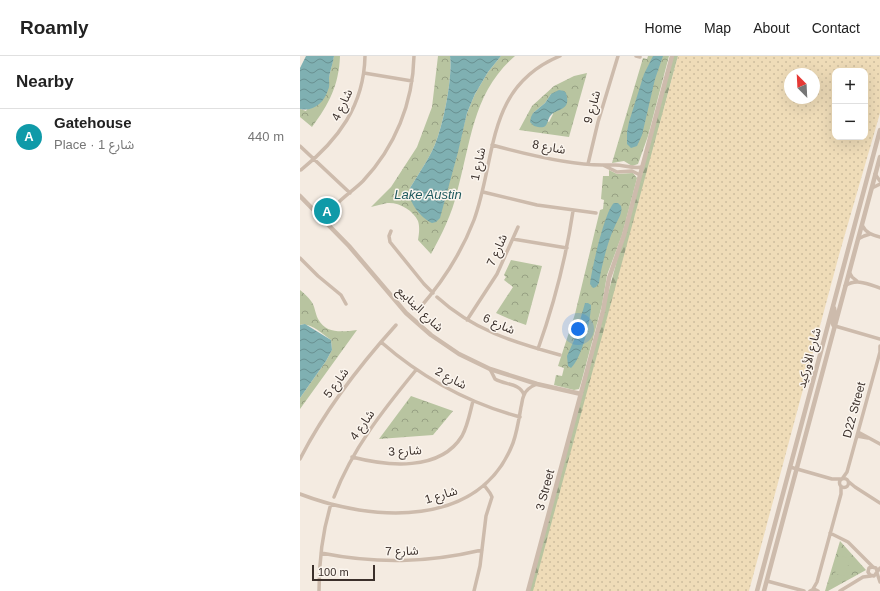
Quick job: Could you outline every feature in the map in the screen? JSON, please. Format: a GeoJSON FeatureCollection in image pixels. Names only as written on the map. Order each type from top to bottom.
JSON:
{"type":"FeatureCollection","features":[{"type":"Feature","properties":{"kind":"street","name":"شارع 4"},"geometry":{"type":"LineString","coordinates":[[301,170],[331,143],[348,118],[358,98],[364,73],[365,56]]}},
{"type":"Feature","properties":{"kind":"street"},"geometry":{"type":"LineString","coordinates":[[326,221],[331,210],[372,170],[389,146],[404,115],[412,81],[414,56]]}},
{"type":"Feature","properties":{"kind":"street","name":"شارع 1"},"geometry":{"type":"LineString","coordinates":[[418,310],[433,293],[447,273],[460,251],[474,220],[483,192],[492,145],[502,111],[516,89],[529,75],[538,68],[560,56]]}},
{"type":"Feature","properties":{"kind":"street","name":"شارع 9"},"geometry":{"type":"LineString","coordinates":[[588,164],[598,122],[618,56]]}},
{"type":"Feature","properties":{"kind":"street"},"geometry":{"type":"LineString","coordinates":[[636,56],[640,57]]}},
{"type":"Feature","properties":{"kind":"street","name":"3 Street"},"geometry":{"type":"LineString","coordinates":[[528,591],[603,312],[609,278],[624,235],[672,56]]}},
{"type":"Feature","properties":{"kind":"street"},"geometry":{"type":"LineString","coordinates":[[364,73],[412,81]]}},
{"type":"Feature","properties":{"kind":"street","name":"شارع الأوركيد"},"geometry":{"type":"LineString","coordinates":[[756,591],[766,559],[880,131]]}},
{"type":"Feature","properties":{"kind":"street","name":"شارع 8"},"geometry":{"type":"LineString","coordinates":[[492,145],[536,156],[588,164],[615,165],[620,162],[626,166]]}},
{"type":"Feature","properties":{"kind":"street"},"geometry":{"type":"LineString","coordinates":[[300,146],[350,193]]}},
{"type":"Feature","properties":{"kind":"street","name":"شارع الأوركيد"},"geometry":{"type":"LineString","coordinates":[[764,591],[880,157]]}},
{"type":"Feature","properties":{"kind":"street","name":"شارع 8"},"geometry":{"type":"LineString","coordinates":[[602,165],[614,170],[625,172],[632,171],[640,175]]}},
{"type":"Feature","properties":{"kind":"street"},"geometry":{"type":"LineString","coordinates":[[614,170],[615,165]]}},
{"type":"Feature","properties":{"kind":"street"},"geometry":{"type":"LineString","coordinates":[[625,172],[626,166],[642,168]]}},
{"type":"Feature","properties":{"kind":"street"},"geometry":{"type":"LineString","coordinates":[[872,188],[880,183],[875,174]]}},
{"type":"Feature","properties":{"kind":"street"},"geometry":{"type":"LineString","coordinates":[[483,192],[519,201],[573,211],[596,213]]}},
{"type":"Feature","properties":{"kind":"street","name":"شارع الينابيع"},"geometry":{"type":"LineString","coordinates":[[300,196],[326,221],[395,301],[418,325],[445,345],[469,360],[490,369],[538,384],[581,394]]}},
{"type":"Feature","properties":{"kind":"street"},"geometry":{"type":"LineString","coordinates":[[315,210],[327,207],[342,200]]}},
{"type":"Feature","properties":{"kind":"street"},"geometry":{"type":"LineString","coordinates":[[538,349],[555,297],[567,248],[573,211]]}},
{"type":"Feature","properties":{"kind":"street"},"geometry":{"type":"LineString","coordinates":[[862,225],[870,234],[880,237]]}},
{"type":"Feature","properties":{"kind":"street","name":"شارع 7"},"geometry":{"type":"LineString","coordinates":[[467,320],[497,274],[518,227]]}},
{"type":"Feature","properties":{"kind":"street"},"geometry":{"type":"LineString","coordinates":[[391,231],[389,236],[390,242],[433,293]]}},
{"type":"Feature","properties":{"kind":"street"},"geometry":{"type":"LineString","coordinates":[[858,239],[870,234]]}},
{"type":"Feature","properties":{"kind":"street"},"geometry":{"type":"LineString","coordinates":[[513,239],[567,248]]}},
{"type":"Feature","properties":{"kind":"street"},"geometry":{"type":"LineString","coordinates":[[300,258],[318,276],[341,295],[346,304]]}},
{"type":"Feature","properties":{"kind":"street"},"geometry":{"type":"LineString","coordinates":[[849,272],[852,278],[857,282],[880,288]]}},
{"type":"Feature","properties":{"kind":"street"},"geometry":{"type":"LineString","coordinates":[[846,286],[857,282]]}},
{"type":"Feature","properties":{"kind":"street","name":"شارع 6"},"geometry":{"type":"LineString","coordinates":[[437,297],[449,308],[467,320],[493,334],[560,355]]}},
{"type":"Feature","properties":{"kind":"street"},"geometry":{"type":"LineString","coordinates":[[833,307],[833,323],[835,326],[880,338]]}},
{"type":"Feature","properties":{"kind":"street","name":"شارع 5"},"geometry":{"type":"LineString","coordinates":[[300,459],[335,401],[396,325]]}},
{"type":"Feature","properties":{"kind":"street","name":"شارع 2"},"geometry":{"type":"LineString","coordinates":[[381,342],[416,370],[444,387],[473,401],[520,417]]}},
{"type":"Feature","properties":{"kind":"street","name":"D22 Street"},"geometry":{"type":"LineString","coordinates":[[840,485],[847,472],[880,352],[880,346]]}},
{"type":"Feature","properties":{"kind":"street"},"geometry":{"type":"LineString","coordinates":[[490,369],[496,380],[518,386],[524,395],[531,387],[538,384]]}},
{"type":"Feature","properties":{"kind":"street","name":"شارع 4"},"geometry":{"type":"LineString","coordinates":[[334,497],[352,457],[416,370]]}},
{"type":"Feature","properties":{"kind":"street","name":"شارع 1"},"geometry":{"type":"LineString","coordinates":[[300,494],[349,508],[383,512],[424,511],[441,508],[457,502],[469,496],[495,475],[508,454],[515,436],[524,395]]}},
{"type":"Feature","properties":{"kind":"street","name":"شارع 3"},"geometry":{"type":"LineString","coordinates":[[352,457],[377,462],[393,463],[418,462],[437,457],[446,452],[462,435],[467,424],[473,401]]}},
{"type":"Feature","properties":{"kind":"street"},"geometry":{"type":"LineString","coordinates":[[858,432],[880,444]]}},
{"type":"Feature","properties":{"kind":"street"},"geometry":{"type":"LineString","coordinates":[[857,436],[869,438]]}},
{"type":"Feature","properties":{"kind":"street"},"geometry":{"type":"LineString","coordinates":[[790,467],[832,479],[846,478],[855,487],[880,503]]}},
{"type":"Feature","properties":{"kind":"street","name":"D22 Street"},"geometry":{"type":"LineString","coordinates":[[847,472],[848,481]]}},
{"type":"Feature","properties":{"kind":"street"},"geometry":{"type":"LineString","coordinates":[[832,479],[840,485],[855,487]]}},
{"type":"Feature","properties":{"kind":"street"},"geometry":{"type":"LineString","coordinates":[[766,559],[767,564],[764,575],[767,581],[804,591],[814,590],[841,494],[848,481]]}},
{"type":"Feature","properties":{"kind":"street"},"geometry":{"type":"LineString","coordinates":[[474,591],[482,550],[486,516],[492,497],[484,485]]}},
{"type":"Feature","properties":{"kind":"street"},"geometry":{"type":"LineString","coordinates":[[840,485],[841,494]]}},
{"type":"Feature","properties":{"kind":"street"},"geometry":{"type":"LineString","coordinates":[[319,591],[324,529],[331,504]]}},
{"type":"Feature","properties":{"kind":"street"},"geometry":{"type":"LineString","coordinates":[[830,533],[848,542],[866,561],[879,569]]}},
{"type":"Feature","properties":{"kind":"street","name":"شارع 7"},"geometry":{"type":"LineString","coordinates":[[321,553],[360,560],[400,562],[441,558],[482,550]]}},
{"type":"Feature","properties":{"kind":"street"},"geometry":{"type":"LineString","coordinates":[[866,561],[869,574],[880,582]]}},
{"type":"Feature","properties":{"kind":"street"},"geometry":{"type":"LineString","coordinates":[[863,578],[868,570],[874,567]]}},
{"type":"Feature","properties":{"kind":"street"},"geometry":{"type":"LineString","coordinates":[[840,591],[863,578],[872,576],[879,569]]}},
{"type":"Feature","properties":{"kind":"street"},"geometry":{"type":"LineString","coordinates":[[879,569],[880,582]]}},
{"type":"Feature","properties":{"kind":"green space"},"geometry":{"type":"Polygon","coordinates":[[[334,56],[340,56],[338,76],[328,102],[312,127],[300,117],[300,109],[306,111],[329,77],[334,56]]]}},
{"type":"Feature","properties":{"kind":"green space"},"geometry":{"type":"Polygon","coordinates":[[[438,56],[450,56],[450,78],[446,106],[435,144],[410,188],[409,193],[452,173],[467,113],[475,94],[488,72],[501,56],[515,56],[501,70],[490,85],[482,102],[470,136],[455,200],[443,231],[431,254],[418,240],[418,221],[413,213],[401,205],[392,203],[371,207],[391,187],[417,147],[432,107],[438,56]]]}},
{"type":"Feature","properties":{"kind":"green space"},"geometry":{"type":"Polygon","coordinates":[[[648,56],[669,56],[648,136],[638,164],[632,166],[624,161],[612,163],[643,58],[647,59],[648,56]]]}},
{"type":"Feature","properties":{"kind":"green space"},"geometry":{"type":"Polygon","coordinates":[[[672,56],[678,56],[536,591],[528,591],[672,56]]]}},
{"type":"Feature","properties":{"kind":"green space"},"geometry":{"type":"Polygon","coordinates":[[[587,73],[569,137],[519,130],[532,106],[554,86],[574,76],[587,73]],[[551,94],[545,103],[533,113],[549,122],[553,114],[551,94]]]}},
{"type":"Feature","properties":{"kind":"green space"},"geometry":{"type":"Polygon","coordinates":[[[609,170],[617,174],[633,173],[637,178],[622,235],[607,275],[602,305],[581,383],[579,389],[574,390],[554,385],[556,375],[562,376],[564,368],[558,366],[575,314],[600,210],[603,209],[604,200],[601,199],[603,176],[609,176],[609,170]]]}},
{"type":"Feature","properties":{"kind":"green space"},"geometry":{"type":"Polygon","coordinates":[[[511,260],[542,266],[526,325],[496,313],[513,287],[504,280],[506,277],[504,275],[511,260]]]}},
{"type":"Feature","properties":{"kind":"green space"},"geometry":{"type":"Polygon","coordinates":[[[300,290],[311,301],[318,319],[325,327],[335,331],[357,330],[300,409],[300,398],[332,350],[331,340],[308,325],[300,325],[300,290]]]}},
{"type":"Feature","properties":{"kind":"green space"},"geometry":{"type":"Polygon","coordinates":[[[411,396],[453,411],[433,435],[379,439],[411,396]]]}},
{"type":"Feature","properties":{"kind":"green space"},"geometry":{"type":"Polygon","coordinates":[[[840,541],[866,570],[828,591],[825,591],[840,541]]]}},
{"type":"Feature","properties":{"kind":"green space"},"geometry":{"type":"Polygon","coordinates":[[[839,556],[850,558],[845,576],[835,574],[839,556]]]}},
{"type":"Feature","properties":{"kind":"sand"},"geometry":{"type":"Polygon","coordinates":[[[678,56],[880,56],[880,113],[839,255],[749,591],[533,591],[678,56]]]}},
{"type":"Feature","properties":{"kind":"water"},"geometry":{"type":"Polygon","coordinates":[[[306,56],[334,56],[329,78],[329,87],[324,99],[314,108],[305,110],[300,109],[300,68],[306,56]]]}},
{"type":"Feature","properties":{"kind":"water","name":"Lake Austin"},"geometry":{"type":"Polygon","coordinates":[[[450,56],[501,56],[488,72],[475,94],[467,113],[440,218],[436,222],[432,223],[423,217],[415,208],[410,198],[410,188],[429,157],[443,120],[450,78],[450,56]]]}},
{"type":"Feature","properties":{"kind":"water"},"geometry":{"type":"Polygon","coordinates":[[[653,56],[663,56],[655,79],[642,135],[637,146],[631,148],[627,144],[629,122],[644,74],[653,56]]]}},
{"type":"Feature","properties":{"kind":"water"},"geometry":{"type":"Polygon","coordinates":[[[559,90],[566,93],[566,106],[552,114],[545,126],[534,126],[530,122],[533,113],[545,103],[551,94],[559,90]]]}},
{"type":"Feature","properties":{"kind":"water"},"geometry":{"type":"Polygon","coordinates":[[[614,203],[618,203],[621,206],[621,214],[607,246],[599,283],[593,288],[590,284],[593,267],[603,229],[610,208],[614,203]]]}},
{"type":"Feature","properties":{"kind":"water"},"geometry":{"type":"Polygon","coordinates":[[[585,303],[591,305],[588,329],[579,356],[571,368],[568,366],[567,356],[575,338],[585,303]]]}},
{"type":"Feature","properties":{"kind":"water"},"geometry":{"type":"Polygon","coordinates":[[[305,324],[331,340],[332,350],[300,398],[300,325],[305,324]]]}},
{"type":"Feature","properties":{"kind":"place","name":"Gatehouse"},"geometry":{"type":"Point","coordinates":[327,211]}}]}
